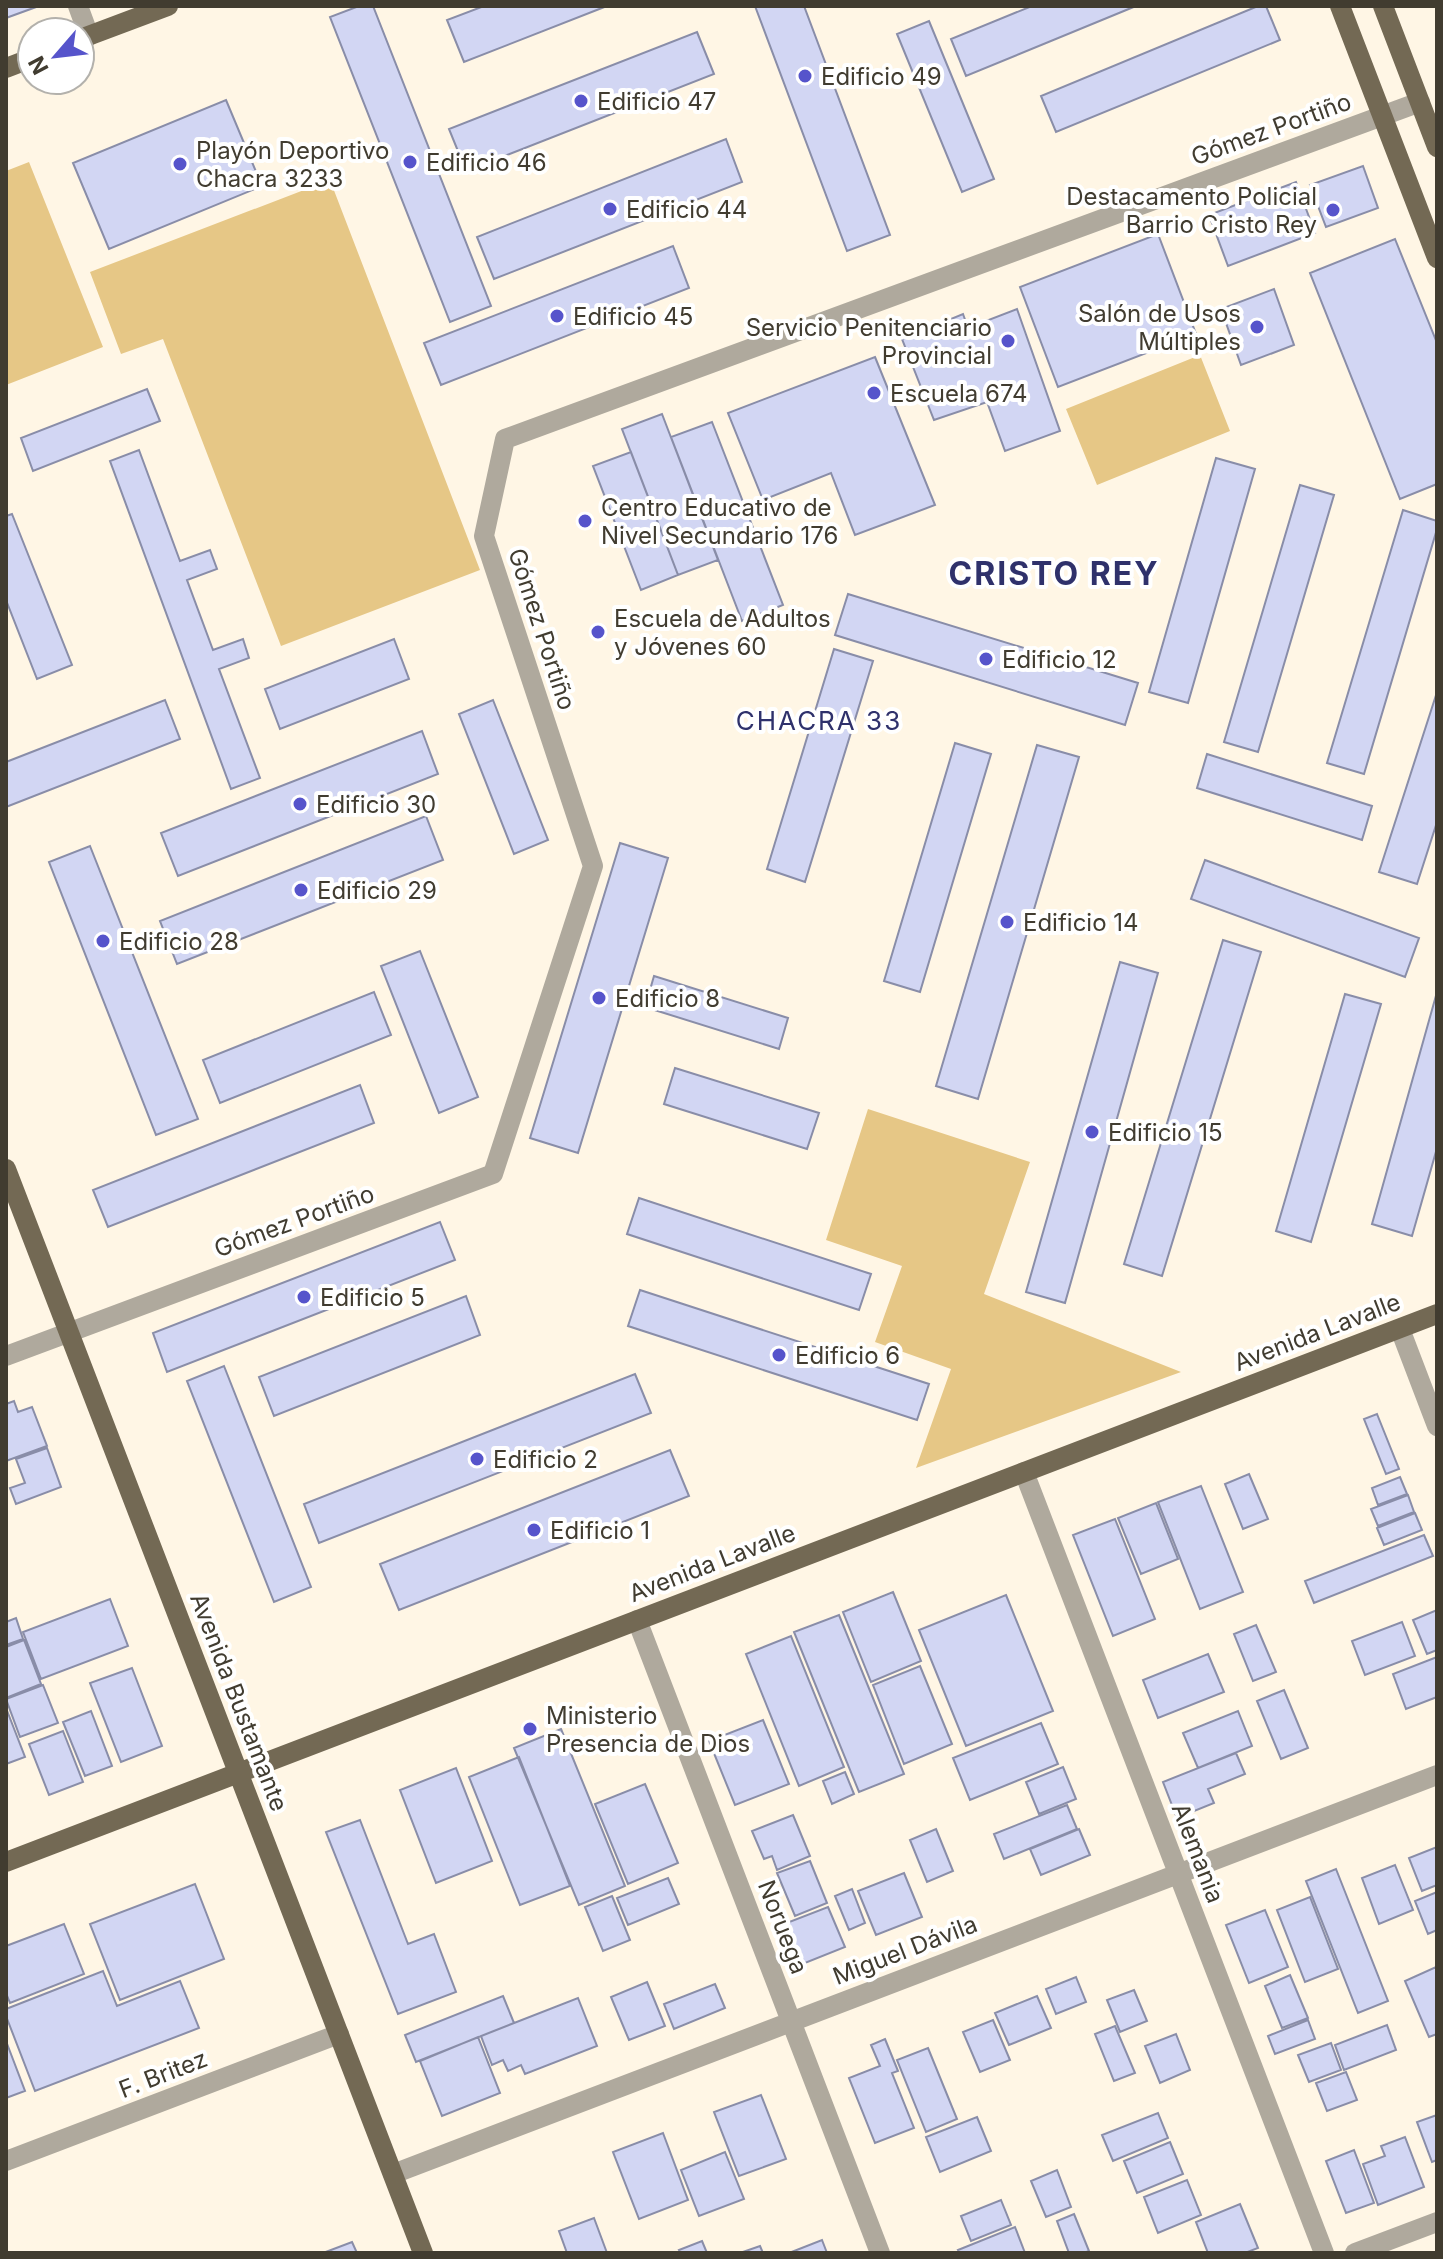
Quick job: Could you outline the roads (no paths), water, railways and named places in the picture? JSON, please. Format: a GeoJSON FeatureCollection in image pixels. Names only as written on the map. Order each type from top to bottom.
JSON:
{"type":"FeatureCollection","features":[{"type":"Feature","properties":{"kind":"main road"},"geometry":{"type":"LineString","coordinates":[[96,33],[168,6]]}},
{"type":"Feature","properties":{"kind":"main road"},"geometry":{"type":"LineString","coordinates":[[1340,6],[1437,258]]}},
{"type":"Feature","properties":{"kind":"main road"},"geometry":{"type":"LineString","coordinates":[[1383,6],[1437,147]]}},
{"type":"Feature","properties":{"kind":"main road","name":"Avenida Bustamante"},"geometry":{"type":"LineString","coordinates":[[6,1169],[423,2253]]}},
{"type":"Feature","properties":{"kind":"main road","name":"Avenida Lavalle"},"geometry":{"type":"LineString","coordinates":[[6,1862],[1437,1314]]}},
{"type":"Feature","properties":{"kind":"street","name":"Gómez Portiño"},"geometry":{"type":"LineString","coordinates":[[6,1356],[493,1174],[593,866],[484,536],[505,439],[1420,102]]}},
{"type":"Feature","properties":{"kind":"street"},"geometry":{"type":"LineString","coordinates":[[1400,1329],[1437,1426]]}},
{"type":"Feature","properties":{"kind":"street","name":"Alemania"},"geometry":{"type":"LineString","coordinates":[[1024,1472],[1324,2253]]}},
{"type":"Feature","properties":{"kind":"street","name":"Noruega"},"geometry":{"type":"LineString","coordinates":[[637,1620],[880,2253]]}},
{"type":"Feature","properties":{"kind":"street","name":"Miguel Dávila"},"geometry":{"type":"LineString","coordinates":[[393,2174],[1437,1775]]}},
{"type":"Feature","properties":{"kind":"street","name":"F. Britez"},"geometry":{"type":"LineString","coordinates":[[6,2161],[339,2034]]}},
{"type":"Feature","properties":{"kind":"street"},"geometry":{"type":"LineString","coordinates":[[1355,2253],[1437,2222]]}},
{"type":"Feature","properties":{"kind":"place","name":"Edificio 49"},"geometry":{"type":"Point","coordinates":[805,76]}},
{"type":"Feature","properties":{"kind":"place","name":"Edificio 47"},"geometry":{"type":"Point","coordinates":[581,101]}},
{"type":"Feature","properties":{"kind":"place","name":"Edificio 46"},"geometry":{"type":"Point","coordinates":[410,162]}},
{"type":"Feature","properties":{"kind":"place","name":"Playón Deportivo Chacra 3233"},"geometry":{"type":"Point","coordinates":[180,164]}},
{"type":"Feature","properties":{"kind":"place","name":"Edificio 44"},"geometry":{"type":"Point","coordinates":[610,209]}},
{"type":"Feature","properties":{"kind":"place","name":"Destacamento Policial Barrio Cristo Rey"},"geometry":{"type":"Point","coordinates":[1333,210]}},
{"type":"Feature","properties":{"kind":"place","name":"Edificio 45"},"geometry":{"type":"Point","coordinates":[557,316]}},
{"type":"Feature","properties":{"kind":"place","name":"Salón de Usos Múltiples"},"geometry":{"type":"Point","coordinates":[1257,327]}},
{"type":"Feature","properties":{"kind":"place","name":"Servicio Penitenciario Provincial"},"geometry":{"type":"Point","coordinates":[1008,341]}},
{"type":"Feature","properties":{"kind":"place","name":"Escuela 674"},"geometry":{"type":"Point","coordinates":[874,393]}},
{"type":"Feature","properties":{"kind":"place","name":"Centro Educativo de Nivel Secundario 176"},"geometry":{"type":"Point","coordinates":[585,521]}},
{"type":"Feature","properties":{"kind":"place","name":"Escuela de Adultos y Jóvenes 60"},"geometry":{"type":"Point","coordinates":[598,632]}},
{"type":"Feature","properties":{"kind":"place","name":"Edificio 12"},"geometry":{"type":"Point","coordinates":[986,659]}},
{"type":"Feature","properties":{"kind":"place","name":"Edificio 30"},"geometry":{"type":"Point","coordinates":[300,804]}},
{"type":"Feature","properties":{"kind":"place","name":"Edificio 29"},"geometry":{"type":"Point","coordinates":[301,890]}},
{"type":"Feature","properties":{"kind":"place","name":"Edificio 14"},"geometry":{"type":"Point","coordinates":[1007,922]}},
{"type":"Feature","properties":{"kind":"place","name":"Edificio 28"},"geometry":{"type":"Point","coordinates":[103,941]}},
{"type":"Feature","properties":{"kind":"place","name":"Edificio 8"},"geometry":{"type":"Point","coordinates":[599,998]}},
{"type":"Feature","properties":{"kind":"place","name":"Edificio 15"},"geometry":{"type":"Point","coordinates":[1092,1132]}},
{"type":"Feature","properties":{"kind":"place","name":"Edificio 5"},"geometry":{"type":"Point","coordinates":[304,1297]}},
{"type":"Feature","properties":{"kind":"place","name":"Edificio 6"},"geometry":{"type":"Point","coordinates":[779,1355]}},
{"type":"Feature","properties":{"kind":"place","name":"Edificio 2"},"geometry":{"type":"Point","coordinates":[477,1459]}},
{"type":"Feature","properties":{"kind":"place","name":"Edificio 1"},"geometry":{"type":"Point","coordinates":[534,1530]}},
{"type":"Feature","properties":{"kind":"place","name":"Ministerio Presencia de Dios"},"geometry":{"type":"Point","coordinates":[530,1729]}},
{"type":"Feature","properties":{"kind":"district","name":"CRISTO REY"},"geometry":{"type":"Point","coordinates":[1054,573]}},
{"type":"Feature","properties":{"kind":"district","name":"CHACRA 33"},"geometry":{"type":"Point","coordinates":[819,720]}}]}
